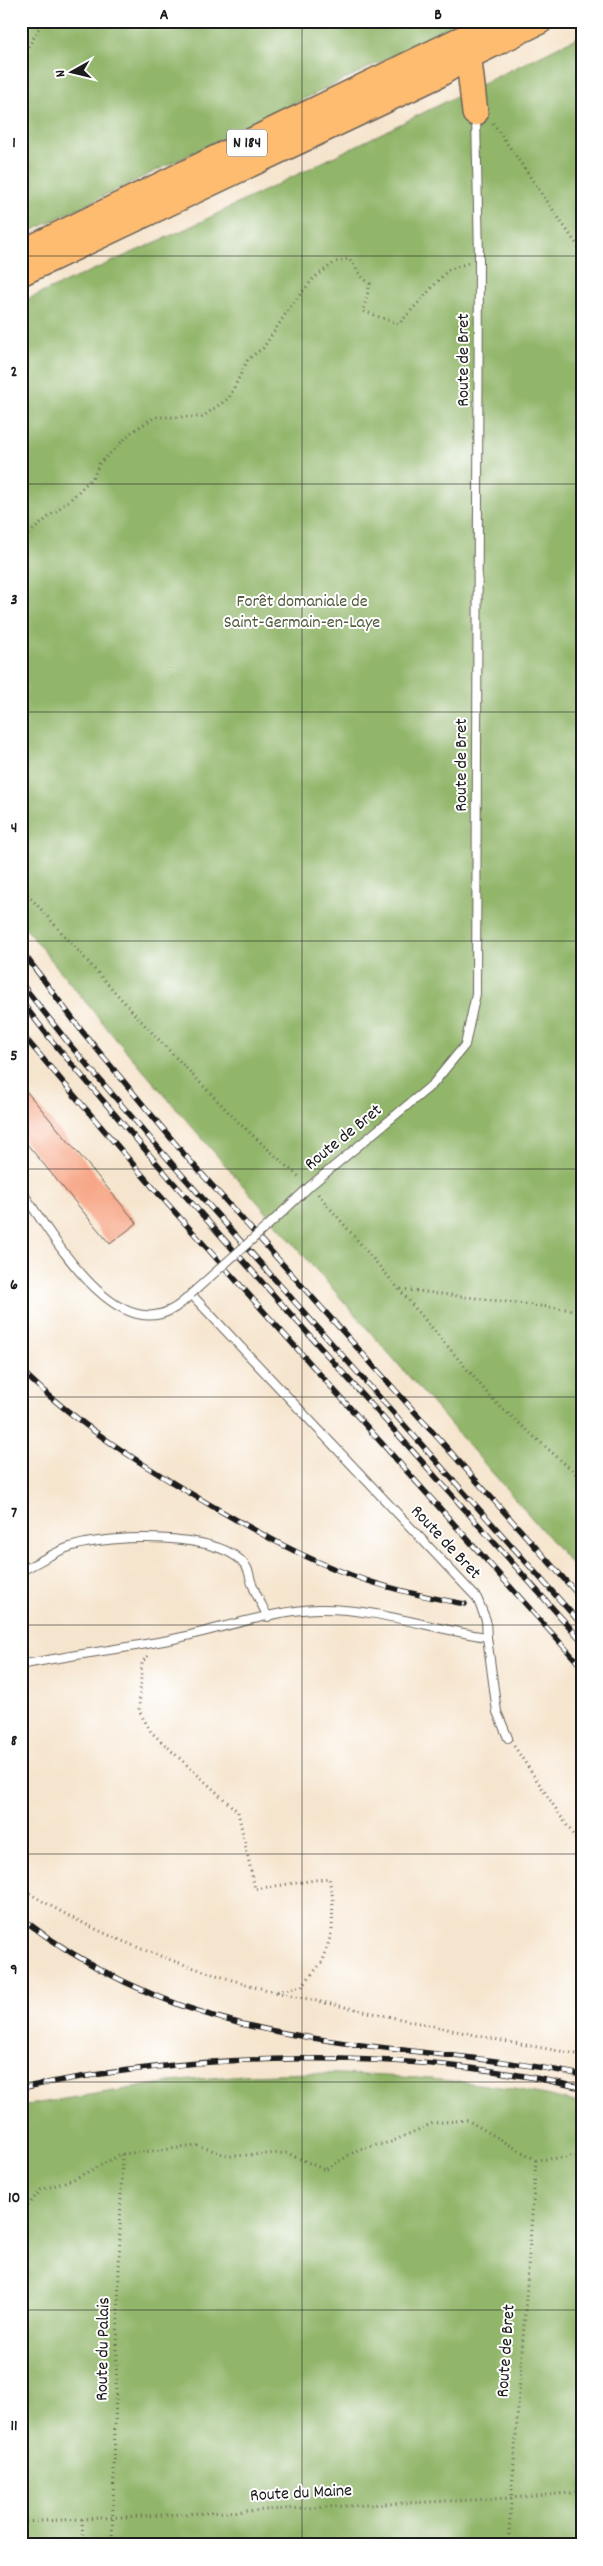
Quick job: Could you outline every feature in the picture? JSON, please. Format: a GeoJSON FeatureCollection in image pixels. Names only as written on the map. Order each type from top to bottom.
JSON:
{"type":"FeatureCollection","features":[{"type":"Feature","properties":{"kind":"main road","name":"N 184"},"geometry":{"type":"LineString","coordinates":[[21,273],[438,75],[477,46],[502,21]]}},
{"type":"Feature","properties":{"kind":"main road","name":"N 184"},"geometry":{"type":"LineString","coordinates":[[21,253],[453,43],[477,46],[540,21]]}},
{"type":"Feature","properties":{"kind":"main road"},"geometry":{"type":"LineString","coordinates":[[476,118],[477,46]]}},
{"type":"Feature","properties":{"kind":"main road"},"geometry":{"type":"LineString","coordinates":[[438,75],[465,95],[476,118]]}},
{"type":"Feature","properties":{"kind":"lane","name":"Route de Bret"},"geometry":{"type":"LineString","coordinates":[[21,1190],[88,1281],[114,1306],[138,1315],[160,1315],[181,1305],[310,1186],[433,1084],[466,1045],[476,994],[479,257],[476,118]]}},
{"type":"Feature","properties":{"kind":"lane","name":"Route de Bret"},"geometry":{"type":"LineString","coordinates":[[191,1294],[477,1598],[486,1620],[497,1712],[508,1738]]}},
{"type":"Feature","properties":{"kind":"lane"},"geometry":{"type":"LineString","coordinates":[[21,1571],[72,1546],[116,1538],[163,1538],[201,1542],[229,1553],[247,1567],[252,1585],[268,1617]]}},
{"type":"Feature","properties":{"kind":"lane"},"geometry":{"type":"LineString","coordinates":[[21,1665],[176,1638],[268,1617],[318,1609],[351,1610],[394,1616],[453,1632],[487,1637]]}},
{"type":"Feature","properties":{"kind":"path"},"geometry":{"type":"LineString","coordinates":[[21,60],[43,21]]}},
{"type":"Feature","properties":{"kind":"path"},"geometry":{"type":"LineString","coordinates":[[476,118],[492,122],[580,246],[582,252]]}},
{"type":"Feature","properties":{"kind":"path"},"geometry":{"type":"LineString","coordinates":[[21,540],[74,496],[94,476],[99,464],[133,431],[155,417],[202,417],[229,398],[248,359],[263,348],[314,278],[334,262],[349,259],[356,267],[361,278],[370,284],[363,311],[399,324],[448,270],[474,261],[479,257]]}},
{"type":"Feature","properties":{"kind":"path"},"geometry":{"type":"LineString","coordinates":[[21,887],[140,1020],[225,1109],[276,1158],[310,1186],[495,1402],[582,1479]]}},
{"type":"Feature","properties":{"kind":"path"},"geometry":{"type":"LineString","coordinates":[[400,1289],[582,1312]]}},
{"type":"Feature","properties":{"kind":"path"},"geometry":{"type":"LineString","coordinates":[[176,1638],[152,1651],[142,1662],[138,1710],[151,1732],[238,1812],[255,1890],[329,1878],[333,1899],[332,1931],[323,1961],[302,1986],[275,1992]]}},
{"type":"Feature","properties":{"kind":"path"},"geometry":{"type":"LineString","coordinates":[[508,1738],[582,1848]]}},
{"type":"Feature","properties":{"kind":"path"},"geometry":{"type":"LineString","coordinates":[[21,1888],[96,1930],[208,1974],[275,1992],[503,2042],[582,2054]]}},
{"type":"Feature","properties":{"kind":"path"},"geometry":{"type":"LineString","coordinates":[[21,2212],[41,2190],[76,2178],[122,2154],[198,2146],[230,2156],[287,2153],[325,2170],[359,2149],[391,2142],[433,2123],[467,2120],[536,2160],[582,2156]]}},
{"type":"Feature","properties":{"kind":"path","name":"Route du Palais"},"geometry":{"type":"LineString","coordinates":[[112,2545],[122,2154]]}},
{"type":"Feature","properties":{"kind":"path","name":"Route de Bret"},"geometry":{"type":"LineString","coordinates":[[508,2545],[536,2160]]}},
{"type":"Feature","properties":{"kind":"path","name":"Route du Maine"},"geometry":{"type":"LineString","coordinates":[[21,2522],[510,2498],[582,2492]]}},
{"type":"Feature","properties":{"kind":"path"},"geometry":{"type":"LineString","coordinates":[[82,2519],[83,2545]]}},
{"type":"Feature","properties":{"kind":"green space"},"geometry":{"type":"Polygon","coordinates":[[[21,21],[465,21],[21,236],[21,21]]]}},
{"type":"Feature","properties":{"kind":"green space","name":"Forêt domaniale de Saint-Germain-en-Laye"},"geometry":{"type":"Polygon","coordinates":[[[582,35],[582,1576],[115,1038],[21,923],[21,302],[190,227],[582,35]]]}},
{"type":"Feature","properties":{"kind":"green space"},"geometry":{"type":"Polygon","coordinates":[[[312,2073],[414,2078],[482,2084],[516,2089],[582,2104],[582,2545],[21,2545],[21,2106],[170,2082],[243,2075],[312,2073]]]}},
{"type":"Feature","properties":{"kind":"building"},"geometry":{"type":"Polygon","coordinates":[[[21,1085],[137,1223],[110,1244],[21,1137],[21,1085]]]}},
{"type":"Feature","properties":{"kind":"railway"},"geometry":{"type":"LineString","coordinates":[[21,950],[81,1030],[184,1154],[582,1599]]}},
{"type":"Feature","properties":{"kind":"railway"},"geometry":{"type":"LineString","coordinates":[[21,983],[70,1045],[174,1166],[582,1625]]}},
{"type":"Feature","properties":{"kind":"railway"},"geometry":{"type":"LineString","coordinates":[[21,1001],[52,1041],[172,1181],[582,1641]]}},
{"type":"Feature","properties":{"kind":"railway"},"geometry":{"type":"LineString","coordinates":[[21,1033],[156,1191],[582,1667]]}},
{"type":"Feature","properties":{"kind":"railway"},"geometry":{"type":"LineString","coordinates":[[21,1370],[65,1409],[112,1444],[187,1491],[263,1535],[315,1561],[365,1580],[407,1592],[465,1604]]}},
{"type":"Feature","properties":{"kind":"railway"},"geometry":{"type":"LineString","coordinates":[[21,1918],[72,1953],[98,1968],[154,1995],[212,2016],[284,2033],[326,2040],[497,2061],[582,2075]]}},
{"type":"Feature","properties":{"kind":"railway"},"geometry":{"type":"LineString","coordinates":[[21,2088],[88,2076],[158,2067],[230,2061],[302,2059],[374,2060],[445,2065],[515,2074],[582,2088]]}}]}
